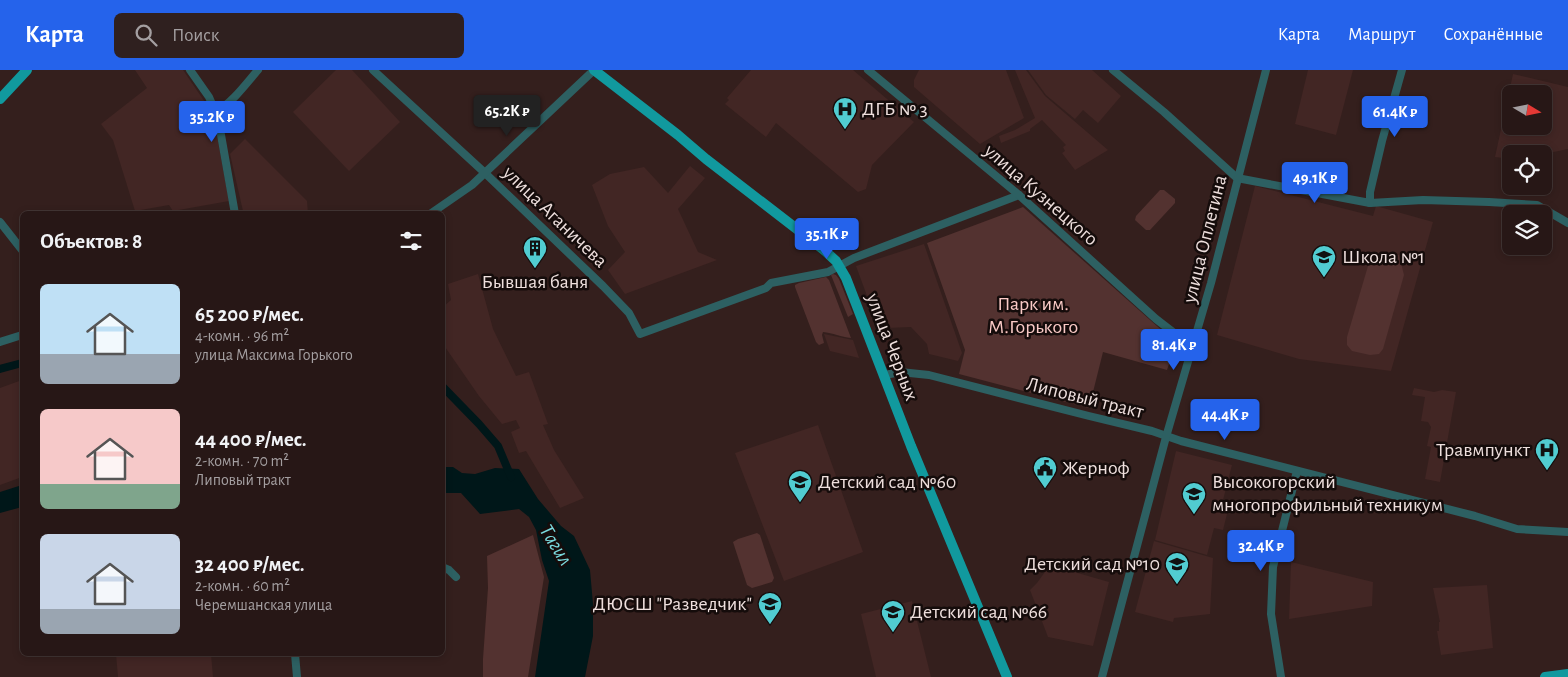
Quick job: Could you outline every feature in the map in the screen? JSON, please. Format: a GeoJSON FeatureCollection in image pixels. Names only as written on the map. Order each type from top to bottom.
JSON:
{"type":"FeatureCollection","features":[{"type":"Feature","properties":{"kind":"main road"},"geometry":{"type":"LineString","coordinates":[[0,99],[27,70]]}},
{"type":"Feature","properties":{"kind":"main road","name":"улица Черных"},"geometry":{"type":"LineString","coordinates":[[594,70],[678,135],[706,160],[824,250],[839,266],[846,278],[911,446],[1007,677]]}},
{"type":"Feature","properties":{"kind":"main road"},"geometry":{"type":"LineString","coordinates":[[1545,677],[1568,674]]}},
{"type":"Feature","properties":{"kind":"street"},"geometry":{"type":"LineString","coordinates":[[190,70],[209,97],[216,112],[223,139],[235,211]]}},
{"type":"Feature","properties":{"kind":"street"},"geometry":{"type":"LineString","coordinates":[[216,112],[233,98],[258,70]]}},
{"type":"Feature","properties":{"kind":"street","name":"улица Аганичева"},"geometry":{"type":"LineString","coordinates":[[373,70],[485,173],[622,306],[629,313],[640,334],[766,288],[770,283],[828,272],[839,266]]}},
{"type":"Feature","properties":{"kind":"street"},"geometry":{"type":"LineString","coordinates":[[434,211],[472,185],[594,70]]}},
{"type":"Feature","properties":{"kind":"street","name":"улица Кузнецкого"},"geometry":{"type":"LineString","coordinates":[[868,70],[1019,195],[1156,319],[1178,336],[1194,344]]}},
{"type":"Feature","properties":{"kind":"street"},"geometry":{"type":"LineString","coordinates":[[1113,70],[1164,112],[1237,178],[1370,203],[1423,200],[1537,206],[1568,223]]}},
{"type":"Feature","properties":{"kind":"street","name":"улица Оплетина"},"geometry":{"type":"LineString","coordinates":[[1102,677],[1166,437],[1211,283],[1266,70]]}},
{"type":"Feature","properties":{"kind":"street"},"geometry":{"type":"LineString","coordinates":[[1370,203],[1370,192],[1382,141],[1402,70]]}},
{"type":"Feature","properties":{"kind":"street"},"geometry":{"type":"LineString","coordinates":[[839,266],[854,258],[1019,195]]}},
{"type":"Feature","properties":{"kind":"street"},"geometry":{"type":"LineString","coordinates":[[0,222],[20,247]]}},
{"type":"Feature","properties":{"kind":"street"},"geometry":{"type":"LineString","coordinates":[[0,342],[20,336]]}},
{"type":"Feature","properties":{"kind":"street","name":"Липовый тракт"},"geometry":{"type":"LineString","coordinates":[[885,375],[900,372],[929,375],[1152,430],[1166,437],[1475,516],[1517,529],[1568,532]]}},
{"type":"Feature","properties":{"kind":"street"},"geometry":{"type":"LineString","coordinates":[[1281,677],[1271,614],[1273,567],[1297,471]]}},
{"type":"Feature","properties":{"kind":"street"},"geometry":{"type":"LineString","coordinates":[[445,568],[456,577]]}},
{"type":"Feature","properties":{"kind":"street"},"geometry":{"type":"LineString","coordinates":[[295,656],[297,677]]}},
{"type":"Feature","properties":{"kind":"shaded area"},"geometry":{"type":"Polygon","coordinates":[[[135,70],[183,70],[213,114],[229,201],[173,211],[169,205],[135,211],[113,140],[101,124],[147,88],[135,70]]]}},
{"type":"Feature","properties":{"kind":"shaded area"},"geometry":{"type":"Polygon","coordinates":[[[336,70],[352,70],[400,122],[349,171],[293,112],[336,70]]]}},
{"type":"Feature","properties":{"kind":"shaded area","name":"ДГБ № 3"},"geometry":{"type":"Polygon","coordinates":[[[751,70],[853,70],[914,122],[872,165],[866,189],[858,192],[776,123],[766,137],[725,104],[729,100],[727,98],[751,70]]]}},
{"type":"Feature","properties":{"kind":"shaded area"},"geometry":{"type":"Polygon","coordinates":[[[919,70],[1006,70],[1024,118],[980,144],[914,87],[914,80],[919,70]]]}},
{"type":"Feature","properties":{"kind":"shaded area"},"geometry":{"type":"Polygon","coordinates":[[[1015,70],[1026,70],[1045,96],[1108,150],[1075,170],[1062,153],[1065,151],[1063,147],[1066,145],[1042,120],[1030,131],[1001,143],[999,136],[1015,130],[1035,118],[1015,70]]]}},
{"type":"Feature","properties":{"kind":"shaded area"},"geometry":{"type":"Polygon","coordinates":[[[1028,70],[1092,70],[1121,96],[1098,123],[1083,110],[1075,119],[1046,95],[1028,70]]]}},
{"type":"Feature","properties":{"kind":"shaded area"},"geometry":{"type":"Polygon","coordinates":[[[1308,70],[1353,70],[1336,135],[1295,124],[1308,70]]]}},
{"type":"Feature","properties":{"kind":"shaded area"},"geometry":{"type":"Polygon","coordinates":[[[1513,74],[1568,87],[1568,149],[1552,152],[1552,145],[1502,145],[1502,158],[1495,157],[1502,125],[1502,135],[1552,135],[1552,85],[1511,85],[1513,74]]]}},
{"type":"Feature","properties":{"kind":"shaded area"},"geometry":{"type":"Polygon","coordinates":[[[245,139],[307,201],[308,211],[243,211],[230,154],[245,139]]]}},
{"type":"Feature","properties":{"kind":"shaded area"},"geometry":{"type":"Polygon","coordinates":[[[690,166],[705,178],[678,209],[698,252],[717,260],[625,294],[608,270],[625,252],[608,226],[592,185],[610,174],[644,167],[668,193],[690,166]]]}},
{"type":"Feature","properties":{"kind":"shaded area","name":"Школа №1"},"geometry":{"type":"Polygon","coordinates":[[[1255,186],[1373,216],[1376,206],[1433,222],[1391,371],[1299,359],[1217,335],[1255,186]]]}},
{"type":"Feature","properties":{"kind":"shaded area"},"geometry":{"type":"Polygon","coordinates":[[[924,244],[962,353],[958,361],[929,354],[927,344],[911,327],[887,328],[880,331],[856,266],[924,244]]]}},
{"type":"Feature","properties":{"kind":"shaded area"},"geometry":{"type":"Polygon","coordinates":[[[478,274],[493,329],[516,376],[529,372],[548,424],[543,425],[554,450],[584,498],[560,508],[526,451],[519,453],[511,432],[520,428],[516,420],[502,424],[479,396],[445,347],[445,305],[451,300],[448,284],[478,274]]]}},
{"type":"Feature","properties":{"kind":"shaded area"},"geometry":{"type":"Polygon","coordinates":[[[824,334],[853,340],[859,358],[830,351],[824,334]]]}},
{"type":"Feature","properties":{"kind":"shaded area"},"geometry":{"type":"Polygon","coordinates":[[[20,381],[20,478],[0,485],[0,388],[20,381]]]}},
{"type":"Feature","properties":{"kind":"shaded area"},"geometry":{"type":"Polygon","coordinates":[[[1414,388],[1434,392],[1442,390],[1456,392],[1440,482],[1425,479],[1431,447],[1427,446],[1431,427],[1428,422],[1421,421],[1425,397],[1412,395],[1414,388]]]}},
{"type":"Feature","properties":{"kind":"shaded area","name":"Детский сад №60"},"geometry":{"type":"Polygon","coordinates":[[[818,425],[863,552],[784,581],[735,453],[818,425]]]}},
{"type":"Feature","properties":{"kind":"shaded area","name":"Высокогорский многопрофильный техникум"},"geometry":{"type":"Polygon","coordinates":[[[1176,451],[1232,465],[1223,500],[1230,502],[1223,530],[1214,528],[1207,555],[1155,540],[1176,451]]]}},
{"type":"Feature","properties":{"kind":"shaded area","name":"Детский сад №10"},"geometry":{"type":"Polygon","coordinates":[[[1154,541],[1213,558],[1210,614],[1174,618],[1173,622],[1135,612],[1154,541]]]}},
{"type":"Feature","properties":{"kind":"shaded area"},"geometry":{"type":"Polygon","coordinates":[[[1291,562],[1373,582],[1372,606],[1289,619],[1291,562]]]}},
{"type":"Feature","properties":{"kind":"shaded area"},"geometry":{"type":"Polygon","coordinates":[[[1050,565],[1109,582],[1093,646],[1048,637],[1030,590],[1050,565]]]}},
{"type":"Feature","properties":{"kind":"shaded area"},"geometry":{"type":"Polygon","coordinates":[[[1487,585],[1493,648],[1441,655],[1437,631],[1439,631],[1440,622],[1433,588],[1487,585]]]}},
{"type":"Feature","properties":{"kind":"shaded area","name":"Детский сад №66"},"geometry":{"type":"Polygon","coordinates":[[[912,601],[931,677],[876,677],[861,614],[912,601]]]}},
{"type":"Feature","properties":{"kind":"shaded area"},"geometry":{"type":"Polygon","coordinates":[[[116,656],[211,656],[213,677],[118,677],[116,656]]]}},
{"type":"Feature","properties":{"kind":"green space"},"geometry":{"type":"Polygon","coordinates":[[[1160,190],[1164,190],[1175,199],[1175,203],[1150,230],[1146,230],[1135,220],[1136,216],[1160,190]]]}},
{"type":"Feature","properties":{"kind":"green space","name":"Парк им. М.Горького"},"geometry":{"type":"Polygon","coordinates":[[[1023,207],[1176,343],[1167,370],[1103,352],[1089,408],[959,374],[965,350],[927,243],[1023,207]]]}},
{"type":"Feature","properties":{"kind":"green space"},"geometry":{"type":"Polygon","coordinates":[[[1386,252],[1399,255],[1404,275],[1383,349],[1379,354],[1370,355],[1352,351],[1347,345],[1347,337],[1368,266],[1377,254],[1386,252]]]}},
{"type":"Feature","properties":{"kind":"green space"},"geometry":{"type":"Polygon","coordinates":[[[833,274],[839,279],[853,314],[848,317],[831,275],[833,274]]]}},
{"type":"Feature","properties":{"kind":"green space"},"geometry":{"type":"Polygon","coordinates":[[[826,277],[829,280],[851,338],[823,332],[824,343],[819,345],[816,342],[795,285],[826,277]]]}},
{"type":"Feature","properties":{"kind":"green space"},"geometry":{"type":"Polygon","coordinates":[[[757,533],[760,535],[774,578],[772,582],[752,588],[747,585],[733,542],[757,533]]]}},
{"type":"Feature","properties":{"kind":"green space"},"geometry":{"type":"Polygon","coordinates":[[[533,535],[544,577],[528,677],[483,677],[488,588],[487,556],[533,535]]]}},
{"type":"Feature","properties":{"kind":"water","name":"Тагил"},"geometry":{"type":"Polygon","coordinates":[[[445,467],[453,467],[462,473],[475,474],[495,468],[519,469],[538,499],[561,526],[574,536],[590,570],[593,604],[593,636],[585,677],[535,677],[549,581],[542,560],[536,530],[529,517],[519,509],[480,514],[461,493],[445,493],[445,467]]]}},
{"type":"Feature","properties":{"kind":"water"},"geometry":{"type":"Polygon","coordinates":[[[20,486],[20,508],[0,513],[0,492],[20,486]]]}},
{"type":"Feature","properties":{"kind":"waterway"},"geometry":{"type":"LineString","coordinates":[[0,369],[20,364]]}},
{"type":"Feature","properties":{"kind":"waterway"},"geometry":{"type":"LineString","coordinates":[[445,389],[498,446],[511,477]]}},
{"type":"Feature","properties":{"kind":"place","name":"ДГБ № 3"},"geometry":{"type":"Point","coordinates":[845,130]}},
{"type":"Feature","properties":{"kind":"place","name":"Бывшая баня"},"geometry":{"type":"Point","coordinates":[535,269]}},
{"type":"Feature","properties":{"kind":"place","name":"Школа №1"},"geometry":{"type":"Point","coordinates":[1324,278]}},
{"type":"Feature","properties":{"kind":"place","name":"Травмпункт"},"geometry":{"type":"Point","coordinates":[1547,471]}},
{"type":"Feature","properties":{"kind":"place","name":"Жерноф"},"geometry":{"type":"Point","coordinates":[1045,489]}},
{"type":"Feature","properties":{"kind":"place","name":"Детский сад №60"},"geometry":{"type":"Point","coordinates":[800,503]}},
{"type":"Feature","properties":{"kind":"place","name":"Высокогорский многопрофильный техникум"},"geometry":{"type":"Point","coordinates":[1194,515]}},
{"type":"Feature","properties":{"kind":"place","name":"Детский сад №10"},"geometry":{"type":"Point","coordinates":[1177,585]}},
{"type":"Feature","properties":{"kind":"place","name":"ДЮСШ \"Разведчик\""},"geometry":{"type":"Point","coordinates":[770,625]}},
{"type":"Feature","properties":{"kind":"place","name":"Детский сад №66"},"geometry":{"type":"Point","coordinates":[893,633]}}]}
